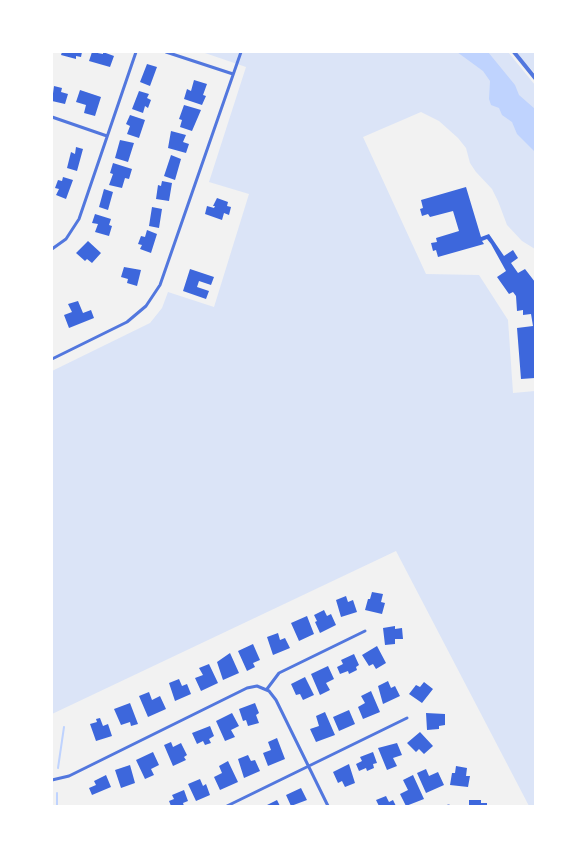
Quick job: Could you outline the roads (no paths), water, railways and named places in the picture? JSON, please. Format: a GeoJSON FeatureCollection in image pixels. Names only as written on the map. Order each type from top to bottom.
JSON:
{"type":"FeatureCollection","features":[{"type":"Feature","properties":{"kind":"street"},"geometry":{"type":"LineString","coordinates":[[52,249],[66,239],[77,225],[136,52]]}},
{"type":"Feature","properties":{"kind":"street"},"geometry":{"type":"LineString","coordinates":[[166,52],[232,74]]}},
{"type":"Feature","properties":{"kind":"street"},"geometry":{"type":"LineString","coordinates":[[52,359],[126,322],[139,312],[155,293],[164,278],[240,52]]}},
{"type":"Feature","properties":{"kind":"street"},"geometry":{"type":"LineString","coordinates":[[514,52],[535,78]]}},
{"type":"Feature","properties":{"kind":"street"},"geometry":{"type":"LineString","coordinates":[[52,117],[108,136]]}},
{"type":"Feature","properties":{"kind":"street"},"geometry":{"type":"LineString","coordinates":[[267,690],[279,673],[364,631]]}},
{"type":"Feature","properties":{"kind":"street"},"geometry":{"type":"LineString","coordinates":[[52,780],[69,776],[247,688],[257,686],[267,690],[274,696],[279,704],[328,806]]}},
{"type":"Feature","properties":{"kind":"street"},"geometry":{"type":"LineString","coordinates":[[227,806],[407,718]]}},
{"type":"Feature","properties":{"kind":"water"},"geometry":{"type":"Polygon","coordinates":[[[457,52],[488,52],[515,85],[519,95],[535,109],[535,152],[517,134],[512,122],[502,115],[499,108],[491,105],[489,99],[490,81],[483,71],[457,52]]]}},
{"type":"Feature","properties":{"kind":"waterway"},"geometry":{"type":"LineString","coordinates":[[58,768],[64,727]]}},
{"type":"Feature","properties":{"kind":"waterway"},"geometry":{"type":"LineString","coordinates":[[57,793],[57,806]]}}]}
